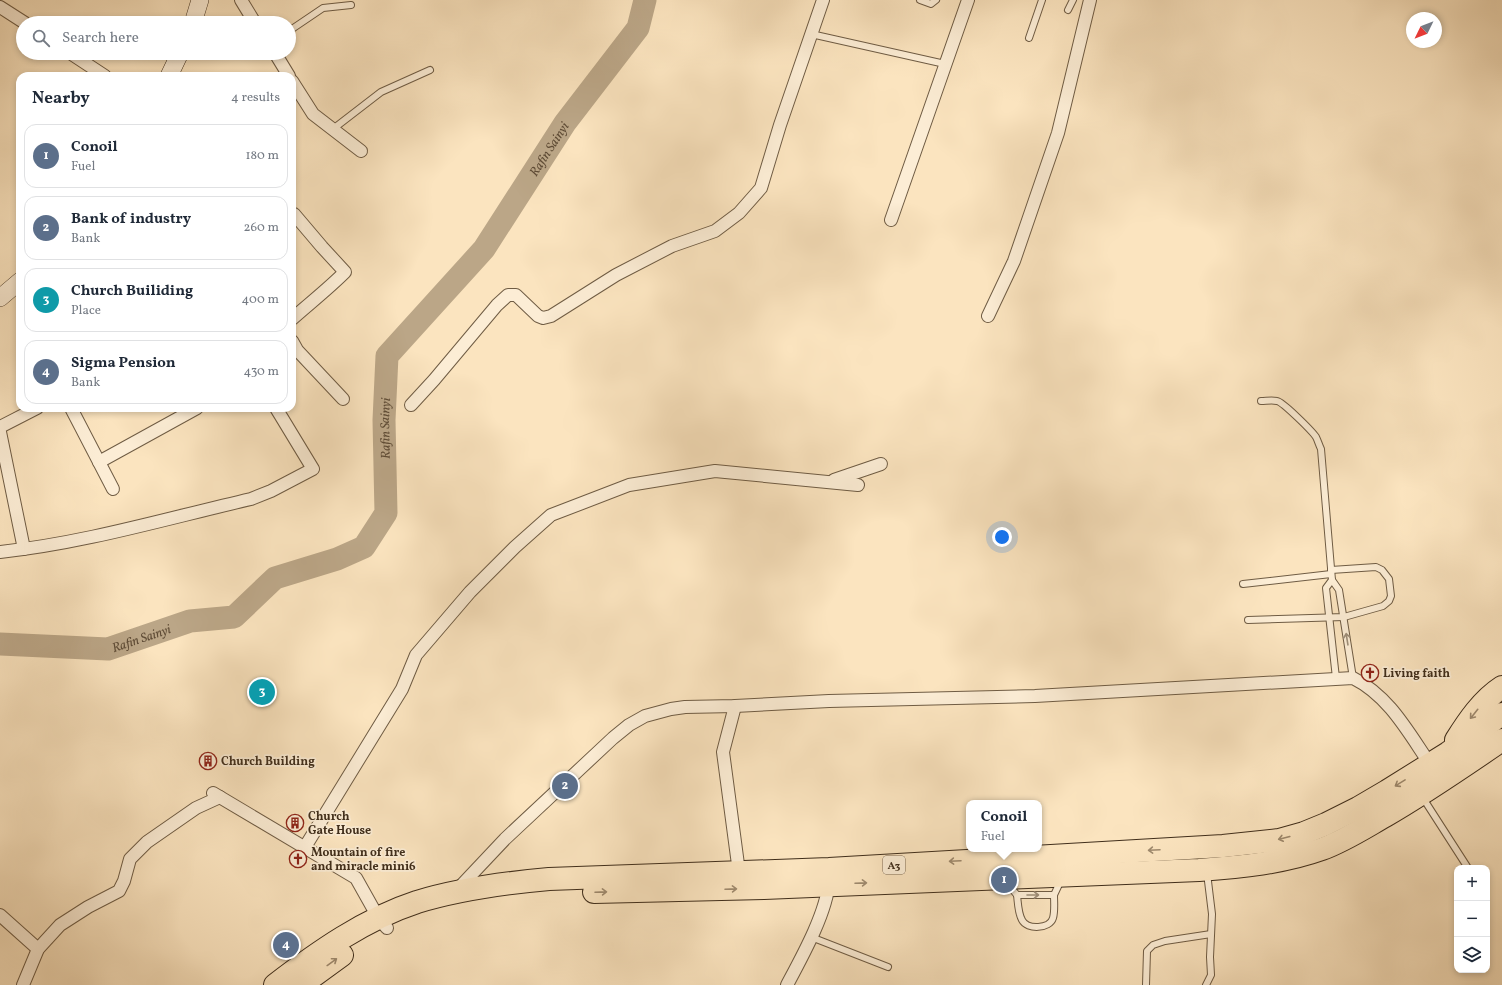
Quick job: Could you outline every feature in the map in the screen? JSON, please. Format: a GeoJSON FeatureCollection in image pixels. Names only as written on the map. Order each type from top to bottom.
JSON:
{"type":"FeatureCollection","features":[{"type":"Feature","properties":{"kind":"highway"},"geometry":{"type":"LineString","coordinates":[[1448,753],[1466,724],[1496,691],[1502,687]]}},
{"type":"Feature","properties":{"kind":"highway","name":"A3"},"geometry":{"type":"LineString","coordinates":[[275,985],[324,949],[347,935],[383,923],[410,918],[438,909],[487,898],[546,894],[764,888],[829,876],[1223,846],[1279,840],[1304,833],[1358,808],[1448,753],[1502,714]]}},
{"type":"Feature","properties":{"kind":"highway","name":"A3"},"geometry":{"type":"LineString","coordinates":[[300,985],[383,923],[416,903],[454,893],[509,883],[549,879],[739,872],[829,876],[1002,878],[1206,869],[1261,863],[1298,856],[1323,848],[1354,834],[1422,794],[1500,742]]}},
{"type":"Feature","properties":{"kind":"street"},"geometry":{"type":"LineString","coordinates":[[196,16],[200,0]]}},
{"type":"Feature","properties":{"kind":"street"},"geometry":{"type":"LineString","coordinates":[[240,0],[250,16]]}},
{"type":"Feature","properties":{"kind":"street"},"geometry":{"type":"LineString","coordinates":[[411,405],[497,305],[508,295],[516,295],[538,316],[544,318],[551,316],[616,275],[672,246],[715,231],[739,213],[761,188],[780,125],[823,0]]}},
{"type":"Feature","properties":{"kind":"street"},"geometry":{"type":"LineString","coordinates":[[891,220],[968,0]]}},
{"type":"Feature","properties":{"kind":"street"},"geometry":{"type":"LineString","coordinates":[[988,316],[1014,261],[1058,133],[1090,0]]}},
{"type":"Feature","properties":{"kind":"street"},"geometry":{"type":"LineString","coordinates":[[0,7],[16,17]]}},
{"type":"Feature","properties":{"kind":"street"},"geometry":{"type":"LineString","coordinates":[[81,60],[99,72]]}},
{"type":"Feature","properties":{"kind":"street"},"geometry":{"type":"LineString","coordinates":[[171,72],[177,60]]}},
{"type":"Feature","properties":{"kind":"street"},"geometry":{"type":"LineString","coordinates":[[279,60],[286,72]]}},
{"type":"Feature","properties":{"kind":"street"},"geometry":{"type":"LineString","coordinates":[[296,88],[312,114],[361,151]]}},
{"type":"Feature","properties":{"kind":"street"},"geometry":{"type":"LineString","coordinates":[[296,216],[345,272],[296,315]]}},
{"type":"Feature","properties":{"kind":"street"},"geometry":{"type":"LineString","coordinates":[[0,298],[16,284]]}},
{"type":"Feature","properties":{"kind":"street"},"geometry":{"type":"LineString","coordinates":[[296,348],[343,399]]}},
{"type":"Feature","properties":{"kind":"street"},"geometry":{"type":"LineString","coordinates":[[0,427],[29,412]]}},
{"type":"Feature","properties":{"kind":"street"},"geometry":{"type":"LineString","coordinates":[[73,412],[113,489]]}},
{"type":"Feature","properties":{"kind":"street"},"geometry":{"type":"LineString","coordinates":[[99,462],[190,412]]}},
{"type":"Feature","properties":{"kind":"street"},"geometry":{"type":"LineString","coordinates":[[0,552],[115,532],[251,499],[271,491],[312,469],[278,412]]}},
{"type":"Feature","properties":{"kind":"street"},"geometry":{"type":"LineString","coordinates":[[0,432],[24,549]]}},
{"type":"Feature","properties":{"kind":"street"},"geometry":{"type":"LineString","coordinates":[[831,482],[881,464]]}},
{"type":"Feature","properties":{"kind":"street"},"geometry":{"type":"LineString","coordinates":[[305,847],[402,689],[416,655],[470,592],[515,547],[551,515],[629,485],[715,471],[858,485]]}},
{"type":"Feature","properties":{"kind":"street"},"geometry":{"type":"LineString","coordinates":[[454,893],[506,839],[612,738],[629,725],[646,716],[671,708],[829,701],[1035,696],[1353,678],[1363,683],[1389,705],[1430,764]]}},
{"type":"Feature","properties":{"kind":"street"},"geometry":{"type":"LineString","coordinates":[[735,706],[723,752],[739,872]]}},
{"type":"Feature","properties":{"kind":"street"},"geometry":{"type":"LineString","coordinates":[[23,985],[38,949],[60,925],[88,906],[119,890],[124,882],[130,859],[147,842],[216,795],[356,878],[383,923]]}},
{"type":"Feature","properties":{"kind":"street"},"geometry":{"type":"LineString","coordinates":[[787,985],[822,911],[829,876]]}},
{"type":"Feature","properties":{"kind":"street"},"geometry":{"type":"LineString","coordinates":[[0,915],[38,949]]}},
{"type":"Feature","properties":{"kind":"lane"},"geometry":{"type":"LineString","coordinates":[[920,0],[931,4],[936,0]]}},
{"type":"Feature","properties":{"kind":"lane"},"geometry":{"type":"LineString","coordinates":[[1030,38],[1042,0]]}},
{"type":"Feature","properties":{"kind":"lane"},"geometry":{"type":"LineString","coordinates":[[1068,10],[1073,0]]}},
{"type":"Feature","properties":{"kind":"lane"},"geometry":{"type":"LineString","coordinates":[[296,26],[323,8],[351,5]]}},
{"type":"Feature","properties":{"kind":"lane"},"geometry":{"type":"LineString","coordinates":[[811,34],[945,64]]}},
{"type":"Feature","properties":{"kind":"lane"},"geometry":{"type":"LineString","coordinates":[[332,129],[381,92],[430,70]]}},
{"type":"Feature","properties":{"kind":"lane"},"geometry":{"type":"LineString","coordinates":[[1261,400],[1278,401],[1284,405],[1309,428],[1321,449],[1332,580],[1339,590],[1353,678]]}},
{"type":"Feature","properties":{"kind":"lane"},"geometry":{"type":"LineString","coordinates":[[1243,584],[1376,567],[1382,570],[1389,579],[1392,596],[1383,606],[1344,617],[1248,620]]}},
{"type":"Feature","properties":{"kind":"lane"},"geometry":{"type":"LineString","coordinates":[[1332,580],[1326,588],[1336,678]]}},
{"type":"Feature","properties":{"kind":"lane"},"geometry":{"type":"LineString","coordinates":[[1422,794],[1466,865]]}},
{"type":"Feature","properties":{"kind":"lane"},"geometry":{"type":"LineString","coordinates":[[1206,869],[1212,914],[1210,974],[1206,985]]}},
{"type":"Feature","properties":{"kind":"lane"},"geometry":{"type":"LineString","coordinates":[[1002,878],[1017,895],[1021,919],[1024,924],[1028,926],[1047,926],[1053,917],[1054,895],[1063,875]]}},
{"type":"Feature","properties":{"kind":"lane"},"geometry":{"type":"LineString","coordinates":[[1017,895],[1054,895]]}},
{"type":"Feature","properties":{"kind":"lane"},"geometry":{"type":"LineString","coordinates":[[1146,985],[1147,951],[1153,945],[1165,941],[1211,934]]}},
{"type":"Feature","properties":{"kind":"lane"},"geometry":{"type":"LineString","coordinates":[[811,937],[888,967]]}},
{"type":"Feature","properties":{"kind":"waterway","name":"Rafin Sainyi"},"geometry":{"type":"LineString","coordinates":[[0,644],[108,649],[190,621],[234,617],[275,578],[337,559],[364,547],[386,513],[384,420],[387,356],[484,249],[565,123],[638,28],[645,0]]}},
{"type":"Feature","properties":{"kind":"place","name":"Living faith"},"geometry":{"type":"Point","coordinates":[1370,673]}},
{"type":"Feature","properties":{"kind":"place","name":"Church Builiding"},"geometry":{"type":"Point","coordinates":[262,692]}},
{"type":"Feature","properties":{"kind":"place","name":"Church Building"},"geometry":{"type":"Point","coordinates":[208,761]}},
{"type":"Feature","properties":{"kind":"place","name":"Bank of industry"},"geometry":{"type":"Point","coordinates":[565,786]}},
{"type":"Feature","properties":{"kind":"place","name":"Church Gate House"},"geometry":{"type":"Point","coordinates":[295,823]}},
{"type":"Feature","properties":{"kind":"place","name":"Mountain of fire and miracle mini6"},"geometry":{"type":"Point","coordinates":[298,859]}},
{"type":"Feature","properties":{"kind":"place","name":"Conoil"},"geometry":{"type":"Point","coordinates":[1004,880]}},
{"type":"Feature","properties":{"kind":"place","name":"Sigma Pension"},"geometry":{"type":"Point","coordinates":[286,945]}}]}
